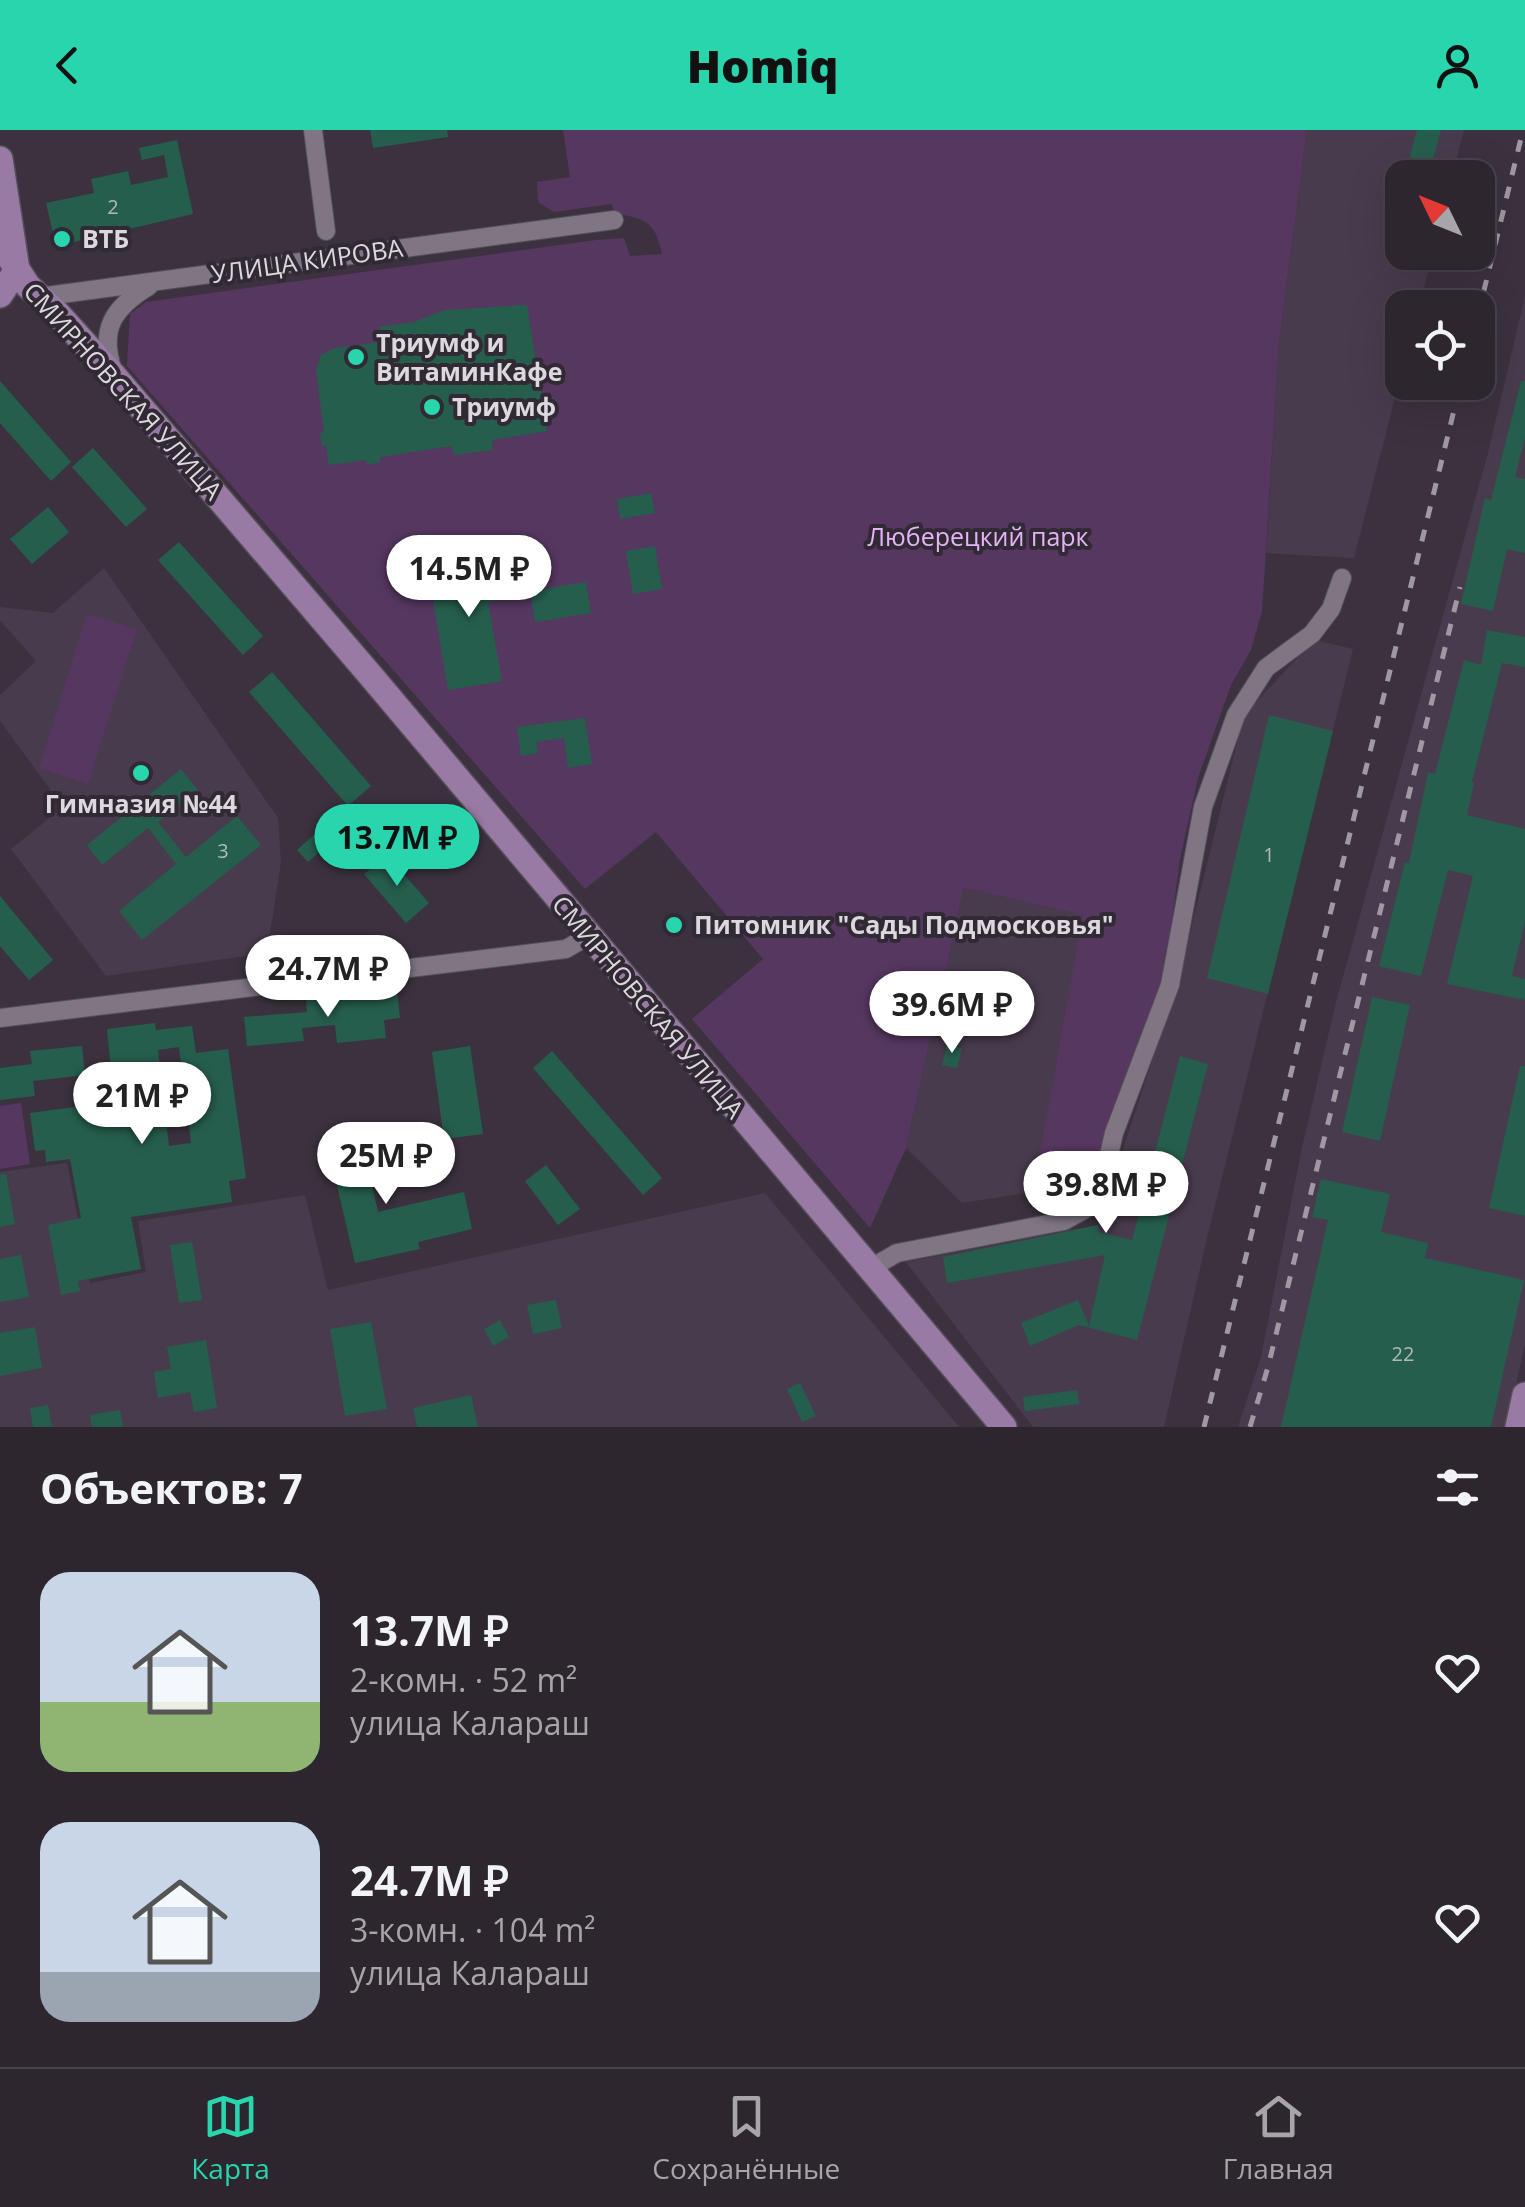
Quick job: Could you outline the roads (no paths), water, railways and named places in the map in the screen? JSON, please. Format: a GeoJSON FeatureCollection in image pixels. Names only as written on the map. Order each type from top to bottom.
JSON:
{"type":"FeatureCollection","features":[{"type":"Feature","properties":{"kind":"main road","name":"СМИРНОВСКАЯ УЛИЦА"},"geometry":{"type":"LineString","coordinates":[[0,160],[16,270]]}},
{"type":"Feature","properties":{"kind":"main road","name":"СМИРНОВСКАЯ УЛИЦА"},"geometry":{"type":"LineString","coordinates":[[0,230],[16,270],[115,377],[372,676],[1004,1427]]}},
{"type":"Feature","properties":{"kind":"main road"},"geometry":{"type":"LineString","coordinates":[[0,298],[16,270]]}},
{"type":"Feature","properties":{"kind":"main road","name":"УЛИЦА КИРОВА"},"geometry":{"type":"LineString","coordinates":[[0,298],[39,296]]}},
{"type":"Feature","properties":{"kind":"main road"},"geometry":{"type":"LineString","coordinates":[[1518,1427],[1525,1395]]}},
{"type":"Feature","properties":{"kind":"street"},"geometry":{"type":"LineString","coordinates":[[313,130],[326,232]]}},
{"type":"Feature","properties":{"kind":"street","name":"УЛИЦА КИРОВА"},"geometry":{"type":"LineString","coordinates":[[39,296],[614,220]]}},
{"type":"Feature","properties":{"kind":"street"},"geometry":{"type":"LineString","coordinates":[[115,377],[106,342],[116,310],[153,283]]}},
{"type":"Feature","properties":{"kind":"street"},"geometry":{"type":"LineString","coordinates":[[871,1268],[897,1253],[1064,1222],[1091,1206],[1104,1182],[1114,1133],[1170,985],[1204,807],[1236,715],[1266,668],[1312,634],[1331,609],[1342,578]]}},
{"type":"Feature","properties":{"kind":"street"},"geometry":{"type":"LineString","coordinates":[[0,1018],[566,949],[588,936]]}},
{"type":"Feature","properties":{"kind":"railway"},"geometry":{"type":"LineString","coordinates":[[1484,290],[1523,130]]}},
{"type":"Feature","properties":{"kind":"railway"},"geometry":{"type":"LineString","coordinates":[[1204,1427],[1457,400]]}},
{"type":"Feature","properties":{"kind":"railway"},"geometry":{"type":"LineString","coordinates":[[1250,1427],[1460,587]]}},
{"type":"Feature","properties":{"kind":"place","name":"ВТБ"},"geometry":{"type":"Point","coordinates":[62,239]}},
{"type":"Feature","properties":{"kind":"place","name":"Триумф и ВитаминКафе"},"geometry":{"type":"Point","coordinates":[356,357]}},
{"type":"Feature","properties":{"kind":"place","name":"Триумф"},"geometry":{"type":"Point","coordinates":[432,407]}},
{"type":"Feature","properties":{"kind":"place","name":"Гимназия №44"},"geometry":{"type":"Point","coordinates":[141,773]}},
{"type":"Feature","properties":{"kind":"place","name":"Питомник \"Сады Подмосковья\""},"geometry":{"type":"Point","coordinates":[674,925]}},
{"type":"Feature","properties":{"kind":"park label","name":"Люберецкий парк"},"geometry":{"type":"Point","coordinates":[978,537]}}]}
